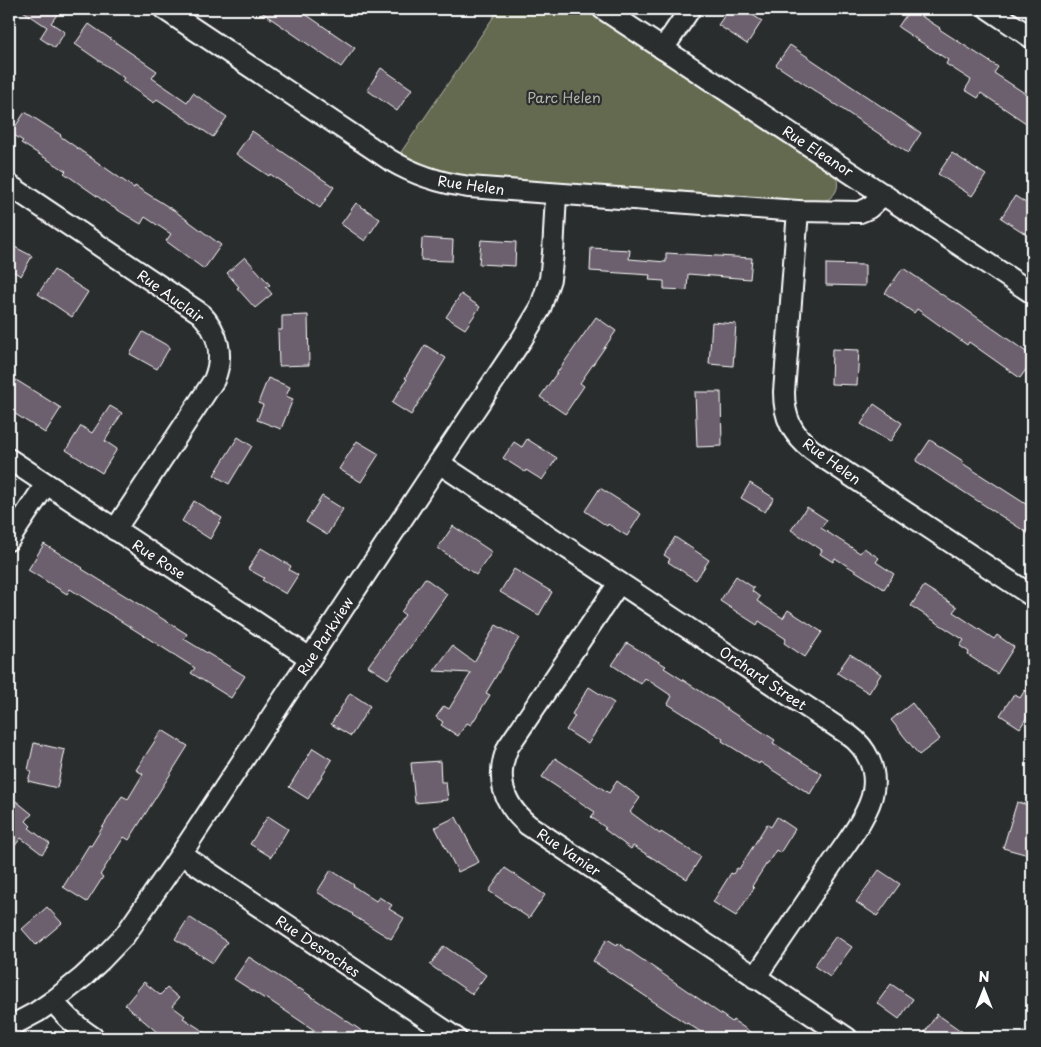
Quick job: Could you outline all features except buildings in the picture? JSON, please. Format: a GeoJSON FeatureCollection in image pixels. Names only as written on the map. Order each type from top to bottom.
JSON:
{"type":"FeatureCollection","features":[{"type":"Feature","properties":{"kind":"street","name":"Rue Helen"},"geometry":{"type":"LineString","coordinates":[[164,9],[390,160],[411,172],[456,186],[798,211],[860,212],[869,208],[884,194]]}},
{"type":"Feature","properties":{"kind":"street","name":"Rue Eleanor"},"geometry":{"type":"LineString","coordinates":[[603,9],[1032,293]]}},
{"type":"Feature","properties":{"kind":"street"},"geometry":{"type":"LineString","coordinates":[[663,48],[690,9]]}},
{"type":"Feature","properties":{"kind":"street"},"geometry":{"type":"LineString","coordinates":[[989,9],[1032,38]]}},
{"type":"Feature","properties":{"kind":"street","name":"Rue Auclair"},"geometry":{"type":"LineString","coordinates":[[9,185],[200,314],[210,324],[216,338],[219,359],[214,380],[115,530]]}},
{"type":"Feature","properties":{"kind":"street","name":"Rue Parkview"},"geometry":{"type":"LineString","coordinates":[[9,1027],[37,1012],[84,977],[118,943],[143,910],[522,339],[540,309],[552,269],[556,194]]}},
{"type":"Feature","properties":{"kind":"street","name":"Rue Helen"},"geometry":{"type":"LineString","coordinates":[[798,211],[784,392],[786,414],[792,428],[812,450],[1032,596]]}},
{"type":"Feature","properties":{"kind":"street","name":"Rue Rose"},"geometry":{"type":"LineString","coordinates":[[9,459],[310,658]]}},
{"type":"Feature","properties":{"kind":"street","name":"Orchard Street"},"geometry":{"type":"LineString","coordinates":[[438,464],[855,739],[864,750],[873,771],[874,785],[869,806],[843,848],[755,978]]}},
{"type":"Feature","properties":{"kind":"street"},"geometry":{"type":"LineString","coordinates":[[9,540],[46,484]]}},
{"type":"Feature","properties":{"kind":"street","name":"Rue Vanier"},"geometry":{"type":"LineString","coordinates":[[619,583],[508,747],[502,770],[503,786],[512,808],[528,825],[847,1038]]}},
{"type":"Feature","properties":{"kind":"street","name":"Rue Desroches"},"geometry":{"type":"LineString","coordinates":[[181,854],[456,1038]]}},
{"type":"Feature","properties":{"kind":"street"},"geometry":{"type":"LineString","coordinates":[[53,1001],[67,1018],[94,1038]]}},
{"type":"Feature","properties":{"kind":"green space","name":"Parc Helen"},"geometry":{"type":"Polygon","coordinates":[[[499,9],[590,9],[833,170],[837,181],[836,191],[829,198],[818,203],[656,189],[475,177],[424,166],[399,155],[499,9]]]}}]}
